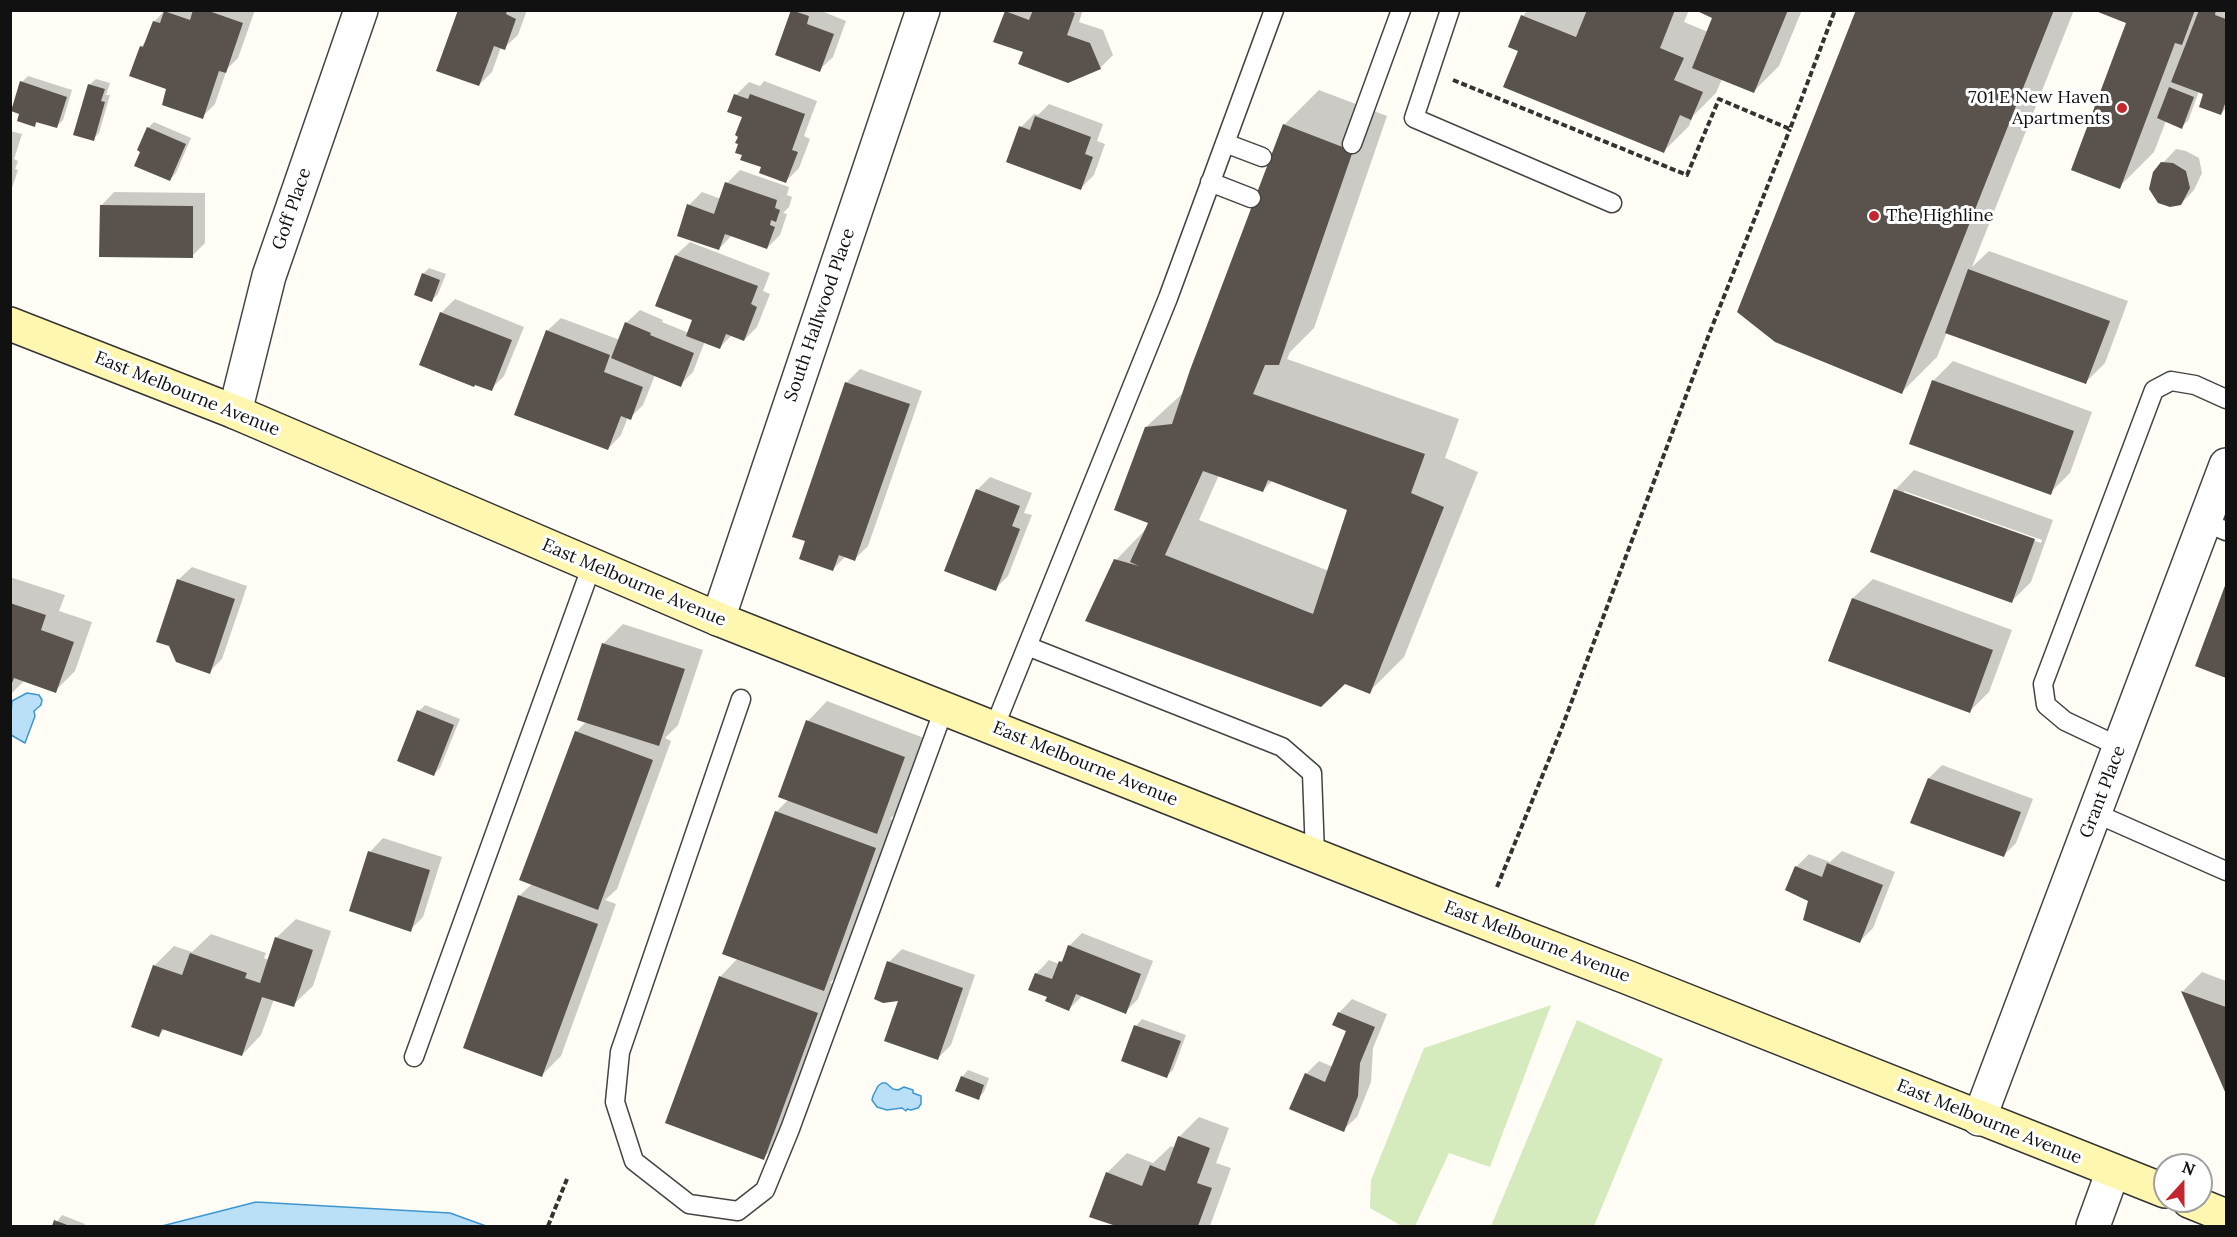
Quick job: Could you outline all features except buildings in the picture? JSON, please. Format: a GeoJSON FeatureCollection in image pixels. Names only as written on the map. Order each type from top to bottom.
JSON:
{"type":"FeatureCollection","features":[{"type":"Feature","properties":{"kind":"street","name":"Goff Place"},"geometry":{"type":"LineString","coordinates":[[235,412],[269,276],[361,10]]}},
{"type":"Feature","properties":{"kind":"street","name":"South Hallwood Place"},"geometry":{"type":"LineString","coordinates":[[718,619],[923,10]]}},
{"type":"Feature","properties":{"kind":"street","name":"East Melbourne Avenue"},"geometry":{"type":"LineString","coordinates":[[10,324],[235,412],[718,619],[2153,1186]]}},
{"type":"Feature","properties":{"kind":"street","name":"Grant Place"},"geometry":{"type":"LineString","coordinates":[[1979,1119],[2120,747],[2216,526],[2226,465]]}},
{"type":"Feature","properties":{"kind":"street"},"geometry":{"type":"LineString","coordinates":[[2093,1227],[2113,1171]]}},
{"type":"Feature","properties":{"kind":"lane"},"geometry":{"type":"LineString","coordinates":[[994,728],[1168,298],[1274,10]]}},
{"type":"Feature","properties":{"kind":"lane"},"geometry":{"type":"LineString","coordinates":[[1352,144],[1401,10]]}},
{"type":"Feature","properties":{"kind":"lane"},"geometry":{"type":"LineString","coordinates":[[1450,10],[1414,118],[1612,203]]}},
{"type":"Feature","properties":{"kind":"lane"},"geometry":{"type":"LineString","coordinates":[[1225,143],[1262,157]]}},
{"type":"Feature","properties":{"kind":"lane"},"geometry":{"type":"LineString","coordinates":[[1210,182],[1251,198]]}},
{"type":"Feature","properties":{"kind":"lane"},"geometry":{"type":"LineString","coordinates":[[2120,747],[2065,721],[2046,705],[2043,684],[2154,390],[2171,381],[2195,385],[2226,399]]}},
{"type":"Feature","properties":{"kind":"lane"},"geometry":{"type":"LineString","coordinates":[[414,1057],[592,565]]}},
{"type":"Feature","properties":{"kind":"lane"},"geometry":{"type":"LineString","coordinates":[[1028,646],[1282,747],[1312,773],[1315,855]]}},
{"type":"Feature","properties":{"kind":"lane"},"geometry":{"type":"LineString","coordinates":[[741,699],[620,1052],[615,1102],[634,1161],[689,1204],[738,1211],[765,1190],[790,1129],[944,708]]}},
{"type":"Feature","properties":{"kind":"lane"},"geometry":{"type":"LineString","coordinates":[[2095,813],[2226,871]]}},
{"type":"Feature","properties":{"kind":"path"},"geometry":{"type":"LineString","coordinates":[[1497,887],[1561,730],[1712,326],[1835,10]]}},
{"type":"Feature","properties":{"kind":"path"},"geometry":{"type":"LineString","coordinates":[[1430,71],[1687,175],[1719,99],[1790,129]]}},
{"type":"Feature","properties":{"kind":"path"},"geometry":{"type":"LineString","coordinates":[[548,1227],[567,1179]]}},
{"type":"Feature","properties":{"kind":"green space"},"geometry":{"type":"Polygon","coordinates":[[[1551,1005],[1490,1167],[1449,1153],[1415,1226],[1402,1226],[1370,1208],[1371,1180],[1424,1048],[1551,1005]]]}},
{"type":"Feature","properties":{"kind":"green space"},"geometry":{"type":"Polygon","coordinates":[[[1577,1020],[1663,1059],[1594,1226],[1491,1226],[1577,1020]]]}},
{"type":"Feature","properties":{"kind":"water"},"geometry":{"type":"Polygon","coordinates":[[[27,693],[39,695],[42,700],[41,705],[34,711],[35,716],[25,743],[11,735],[11,712],[12,701],[27,693]]]}},
{"type":"Feature","properties":{"kind":"water"},"geometry":{"type":"Polygon","coordinates":[[[886,1083],[893,1089],[898,1090],[904,1087],[913,1090],[913,1093],[921,1096],[921,1104],[918,1108],[906,1111],[902,1108],[887,1110],[877,1107],[872,1100],[878,1086],[886,1083]]]}},
{"type":"Feature","properties":{"kind":"water"},"geometry":{"type":"Polygon","coordinates":[[[256,1202],[450,1213],[486,1226],[162,1226],[256,1202]]]}},
{"type":"Feature","properties":{"kind":"place","name":"701 E New Haven Apartments"},"geometry":{"type":"Point","coordinates":[2122,108]}},
{"type":"Feature","properties":{"kind":"place","name":"The Highline"},"geometry":{"type":"Point","coordinates":[1874,216]}}]}
